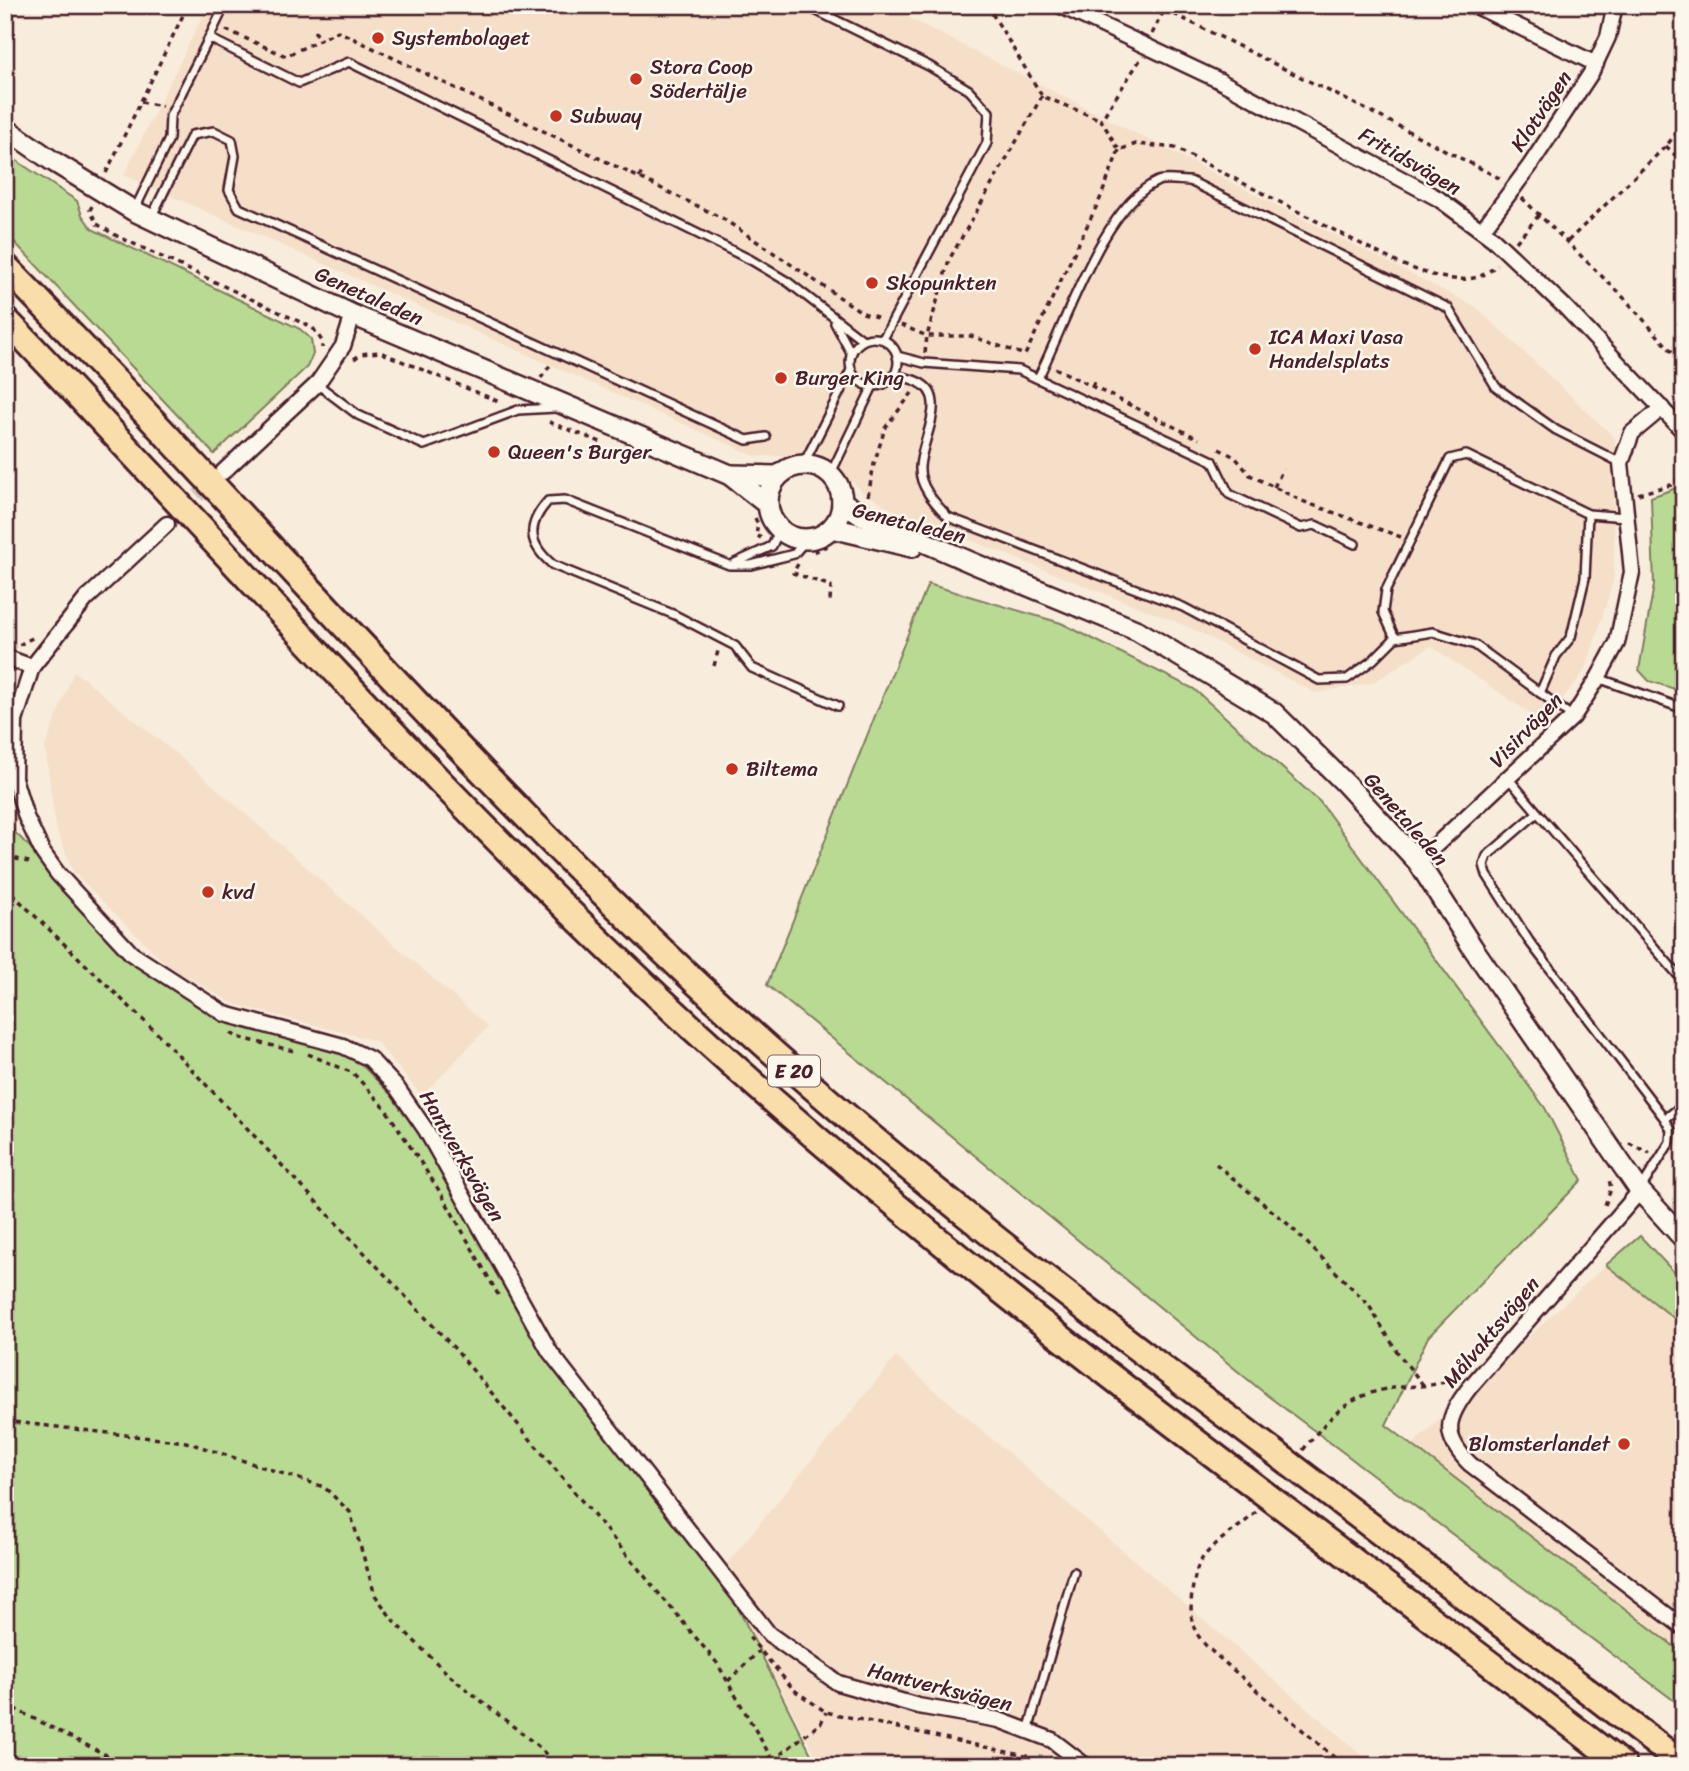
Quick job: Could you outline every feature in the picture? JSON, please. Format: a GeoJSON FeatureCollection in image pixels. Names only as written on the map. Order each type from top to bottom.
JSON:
{"type":"FeatureCollection","features":[{"type":"Feature","properties":{"kind":"highway","name":"E 20"},"geometry":{"type":"LineString","coordinates":[[5,266],[522,814],[609,901],[767,1047],[928,1185],[1052,1285],[1684,1765]]}},
{"type":"Feature","properties":{"kind":"highway","name":"E 20"},"geometry":{"type":"LineString","coordinates":[[5,318],[491,835],[580,924],[693,1029],[904,1213],[1013,1300],[1624,1766]]}},
{"type":"Feature","properties":{"kind":"main road","name":"Genetaleden"},"geometry":{"type":"LineString","coordinates":[[5,128],[51,160],[143,215],[353,315],[730,475],[768,505],[771,517],[780,529]]}},
{"type":"Feature","properties":{"kind":"main road","name":"Genetaleden"},"geometry":{"type":"LineString","coordinates":[[730,475],[778,476],[789,468],[803,465]]}},
{"type":"Feature","properties":{"kind":"main road"},"geometry":{"type":"LineString","coordinates":[[803,465],[818,467],[830,475]]}},
{"type":"Feature","properties":{"kind":"main road","name":"Genetaleden"},"geometry":{"type":"LineString","coordinates":[[807,539],[820,536],[831,527],[839,515],[842,502],[838,487],[830,475]]}},
{"type":"Feature","properties":{"kind":"main road"},"geometry":{"type":"LineString","coordinates":[[768,505],[770,489],[778,476]]}},
{"type":"Feature","properties":{"kind":"main road","name":"Genetaleden"},"geometry":{"type":"LineString","coordinates":[[842,502],[862,514],[975,564],[1138,631],[1274,713],[1345,783],[1418,862],[1473,948],[1640,1191],[1684,1239]]}},
{"type":"Feature","properties":{"kind":"main road","name":"Genetaleden"},"geometry":{"type":"LineString","coordinates":[[831,527],[975,564]]}},
{"type":"Feature","properties":{"kind":"main road"},"geometry":{"type":"LineString","coordinates":[[780,529],[791,537],[807,539]]}},
{"type":"Feature","properties":{"kind":"street","name":"Fritidsvägen"},"geometry":{"type":"LineString","coordinates":[[1059,5],[1218,80],[1439,199],[1482,230],[1566,307],[1684,432]]}},
{"type":"Feature","properties":{"kind":"street"},"geometry":{"type":"LineString","coordinates":[[1474,5],[1596,64]]}},
{"type":"Feature","properties":{"kind":"street","name":"Klotvägen"},"geometry":{"type":"LineString","coordinates":[[1482,230],[1563,119],[1596,64],[1608,37],[1615,5]]}},
{"type":"Feature","properties":{"kind":"street"},"geometry":{"type":"LineString","coordinates":[[223,472],[317,384],[343,346],[353,315]]}},
{"type":"Feature","properties":{"kind":"street"},"geometry":{"type":"LineString","coordinates":[[1620,463],[1632,433],[1662,408]]}},
{"type":"Feature","properties":{"kind":"street","name":"Visirvägen"},"geometry":{"type":"LineString","coordinates":[[1418,862],[1573,717],[1617,643],[1632,572],[1620,463]]}},
{"type":"Feature","properties":{"kind":"street","name":"Hantverksvägen"},"geometry":{"type":"LineString","coordinates":[[167,524],[86,599],[32,667],[15,721],[14,778],[26,817],[43,853],[58,874],[132,954],[225,1014],[343,1046],[370,1059],[397,1088],[426,1129],[550,1352],[769,1634],[838,1683],[918,1706],[999,1720],[1052,1740],[1086,1766]]}},
{"type":"Feature","properties":{"kind":"street"},"geometry":{"type":"LineString","coordinates":[[5,657],[32,667]]}},
{"type":"Feature","properties":{"kind":"street","name":"Målvaktsvägen"},"geometry":{"type":"LineString","coordinates":[[1640,1191],[1462,1397],[1450,1419],[1451,1441],[1470,1464],[1684,1628]]}},
{"type":"Feature","properties":{"kind":"lane"},"geometry":{"type":"LineString","coordinates":[[143,215],[169,139],[170,116],[225,5]]}},
{"type":"Feature","properties":{"kind":"lane"},"geometry":{"type":"LineString","coordinates":[[809,7],[929,66],[969,90],[989,112],[987,143],[883,340]]}},
{"type":"Feature","properties":{"kind":"lane"},"geometry":{"type":"LineString","coordinates":[[209,38],[299,83],[349,62],[751,260],[788,282],[863,340]]}},
{"type":"Feature","properties":{"kind":"lane"},"geometry":{"type":"LineString","coordinates":[[143,215],[192,135],[214,131],[232,140],[235,156],[229,190],[239,208],[747,440],[766,437]]}},
{"type":"Feature","properties":{"kind":"lane"},"geometry":{"type":"LineString","coordinates":[[1038,379],[1105,232],[1132,199],[1160,180],[1191,181],[1448,308],[1496,387],[1556,430],[1620,463]]}},
{"type":"Feature","properties":{"kind":"lane"},"geometry":{"type":"LineString","coordinates":[[803,465],[851,370],[852,353],[833,319]]}},
{"type":"Feature","properties":{"kind":"lane"},"geometry":{"type":"LineString","coordinates":[[851,370],[860,381],[873,386],[881,385],[897,371],[895,349],[883,340],[863,340],[852,353]]}},
{"type":"Feature","properties":{"kind":"lane"},"geometry":{"type":"LineString","coordinates":[[897,356],[924,363],[1019,370],[1213,461],[1229,494],[1301,528],[1315,525],[1354,544]]}},
{"type":"Feature","properties":{"kind":"lane"},"geometry":{"type":"LineString","coordinates":[[893,377],[906,376],[926,386],[934,403],[919,469],[928,495],[948,517],[1183,607],[1319,680],[1347,678],[1373,660],[1395,638],[1433,632],[1475,645],[1573,717]]}},
{"type":"Feature","properties":{"kind":"lane"},"geometry":{"type":"LineString","coordinates":[[317,384],[358,415],[424,445],[518,410],[569,407]]}},
{"type":"Feature","properties":{"kind":"lane"},"geometry":{"type":"LineString","coordinates":[[830,475],[873,386]]}},
{"type":"Feature","properties":{"kind":"lane"},"geometry":{"type":"LineString","coordinates":[[1395,638],[1383,612],[1386,590],[1450,459],[1466,455],[1588,514],[1626,517]]}},
{"type":"Feature","properties":{"kind":"lane"},"geometry":{"type":"LineString","coordinates":[[807,539],[794,554],[751,565],[729,565],[565,500],[548,501],[539,511],[532,539],[538,552],[553,565],[675,615],[735,646],[752,668],[838,706]]}},
{"type":"Feature","properties":{"kind":"lane"},"geometry":{"type":"LineString","coordinates":[[1540,693],[1556,656],[1571,637],[1585,578],[1588,514]]}},
{"type":"Feature","properties":{"kind":"lane"},"geometry":{"type":"LineString","coordinates":[[729,565],[772,546],[780,529]]}},
{"type":"Feature","properties":{"kind":"lane"},"geometry":{"type":"LineString","coordinates":[[1598,678],[1684,709]]}},
{"type":"Feature","properties":{"kind":"lane"},"geometry":{"type":"LineString","coordinates":[[1509,779],[1684,982]]}},
{"type":"Feature","properties":{"kind":"lane"},"geometry":{"type":"LineString","coordinates":[[1538,813],[1487,856],[1484,865],[1487,875],[1529,941],[1671,1130],[1670,1142],[1640,1191]]}},
{"type":"Feature","properties":{"kind":"lane"},"geometry":{"type":"LineString","coordinates":[[1665,1119],[1684,1104]]}},
{"type":"Feature","properties":{"kind":"lane"},"geometry":{"type":"LineString","coordinates":[[1028,1731],[1074,1572]]}},
{"type":"Feature","properties":{"kind":"path"},"geometry":{"type":"LineString","coordinates":[[987,5],[1042,96],[1101,120],[1119,150]]}},
{"type":"Feature","properties":{"kind":"path"},"geometry":{"type":"LineString","coordinates":[[1156,5],[1496,175],[1568,241],[1684,365]]}},
{"type":"Feature","properties":{"kind":"path"},"geometry":{"type":"LineString","coordinates":[[1172,13],[1178,5]]}},
{"type":"Feature","properties":{"kind":"path"},"geometry":{"type":"LineString","coordinates":[[1101,120],[1138,66],[1164,9]]}},
{"type":"Feature","properties":{"kind":"path"},"geometry":{"type":"LineString","coordinates":[[215,26],[286,56],[338,31],[722,218],[863,313],[927,336],[971,336],[1025,355],[1100,199],[1119,150],[1136,144],[1175,148],[1398,263],[1436,278],[1471,278],[1492,270],[1540,214]]}},
{"type":"Feature","properties":{"kind":"path"},"geometry":{"type":"LineString","coordinates":[[314,31],[321,39]]}},
{"type":"Feature","properties":{"kind":"path"},"geometry":{"type":"LineString","coordinates":[[927,336],[949,260],[1042,96]]}},
{"type":"Feature","properties":{"kind":"path"},"geometry":{"type":"LineString","coordinates":[[141,102],[174,108]]}},
{"type":"Feature","properties":{"kind":"path"},"geometry":{"type":"LineString","coordinates":[[1568,241],[1666,146],[1684,124]]}},
{"type":"Feature","properties":{"kind":"path"},"geometry":{"type":"LineString","coordinates":[[1666,146],[1684,164]]}},
{"type":"Feature","properties":{"kind":"path"},"geometry":{"type":"LineString","coordinates":[[639,178],[643,170]]}},
{"type":"Feature","properties":{"kind":"path"},"geometry":{"type":"LineString","coordinates":[[531,391],[558,354]]}},
{"type":"Feature","properties":{"kind":"path"},"geometry":{"type":"LineString","coordinates":[[1092,386],[1096,378]]}},
{"type":"Feature","properties":{"kind":"path"},"geometry":{"type":"LineString","coordinates":[[1275,487],[1283,469]]}},
{"type":"Feature","properties":{"kind":"path"},"geometry":{"type":"LineString","coordinates":[[1624,497],[1671,485],[1684,475]]}},
{"type":"Feature","properties":{"kind":"path"},"geometry":{"type":"LineString","coordinates":[[793,573],[831,586],[830,601]]}},
{"type":"Feature","properties":{"kind":"path"},"geometry":{"type":"LineString","coordinates":[[30,852],[38,869]]}},
{"type":"Feature","properties":{"kind":"path"},"geometry":{"type":"LineString","coordinates":[[5,856],[34,863]]}},
{"type":"Feature","properties":{"kind":"path"},"geometry":{"type":"LineString","coordinates":[[5,887],[163,1039],[455,1349],[717,1663],[776,1766]]}},
{"type":"Feature","properties":{"kind":"path"},"geometry":{"type":"LineString","coordinates":[[227,1031],[237,1037],[309,1055],[353,1073],[385,1108],[442,1195],[505,1307]]}},
{"type":"Feature","properties":{"kind":"path"},"geometry":{"type":"LineString","coordinates":[[1600,1212],[1607,1203],[1611,1189],[1607,1173],[1601,1166],[1615,1153]]}},
{"type":"Feature","properties":{"kind":"path"},"geometry":{"type":"LineString","coordinates":[[1216,1164],[1289,1225],[1368,1304],[1398,1353],[1424,1386]]}},
{"type":"Feature","properties":{"kind":"path"},"geometry":{"type":"LineString","coordinates":[[1302,1452],[1323,1424],[1350,1402],[1367,1393],[1382,1389],[1424,1386],[1453,1379],[1464,1372]]}},
{"type":"Feature","properties":{"kind":"path"},"geometry":{"type":"LineString","coordinates":[[5,1421],[187,1442],[324,1487],[350,1512],[375,1595],[393,1620],[450,1676],[539,1747],[557,1766]]}},
{"type":"Feature","properties":{"kind":"path"},"geometry":{"type":"LineString","coordinates":[[1257,1511],[1213,1547],[1200,1562],[1194,1581],[1193,1624],[1208,1648],[1345,1766]]}},
{"type":"Feature","properties":{"kind":"path"},"geometry":{"type":"LineString","coordinates":[[743,1629],[794,1690],[826,1712],[1030,1757],[1049,1766]]}},
{"type":"Feature","properties":{"kind":"path"},"geometry":{"type":"LineString","coordinates":[[728,1681],[760,1651]]}},
{"type":"Feature","properties":{"kind":"path"},"geometry":{"type":"LineString","coordinates":[[5,1704],[128,1766]]}},
{"type":"Feature","properties":{"kind":"path"},"geometry":{"type":"LineString","coordinates":[[773,1760],[821,1723],[826,1712]]}},
{"type":"Feature","properties":{"kind":"shaded area"},"geometry":{"type":"Polygon","coordinates":[[[208,5],[884,5],[1476,307],[1615,438],[1614,578],[1586,669],[1544,723],[1431,646],[1372,683],[1315,693],[1189,627],[889,508],[862,491],[824,456],[755,456],[124,175],[208,5]]]}},
{"type":"Feature","properties":{"kind":"shaded area"},"geometry":{"type":"Polygon","coordinates":[[[74,671],[191,766],[488,1027],[422,1096],[376,1041],[234,1004],[168,966],[74,873],[56,828],[45,747],[74,671]]]}},
{"type":"Feature","properties":{"kind":"shaded area"},"geometry":{"type":"Polygon","coordinates":[[[1606,1265],[1684,1326],[1684,1654],[1412,1445],[1606,1265]]]}},
{"type":"Feature","properties":{"kind":"shaded area"},"geometry":{"type":"Polygon","coordinates":[[[896,1357],[1375,1766],[821,1766],[720,1572],[896,1357]]]}},
{"type":"Feature","properties":{"kind":"green space"},"geometry":{"type":"Polygon","coordinates":[[[5,153],[77,201],[82,215],[92,229],[300,329],[311,339],[313,354],[307,367],[214,454],[5,232],[5,153]]]}},
{"type":"Feature","properties":{"kind":"green space"},"geometry":{"type":"Polygon","coordinates":[[[1684,481],[1684,692],[1649,681],[1639,670],[1654,585],[1651,497],[1676,488],[1684,481]]]}},
{"type":"Feature","properties":{"kind":"green space"},"geometry":{"type":"Polygon","coordinates":[[[928,584],[1061,623],[1194,689],[1320,802],[1545,1108],[1582,1180],[1428,1337],[1386,1425],[1684,1654],[1684,1708],[1268,1396],[767,985],[928,584]]]}},
{"type":"Feature","properties":{"kind":"green space"},"geometry":{"type":"Polygon","coordinates":[[[5,823],[58,874],[132,954],[225,1014],[343,1046],[426,1130],[550,1352],[720,1572],[817,1766],[5,1766],[5,823]]]}},
{"type":"Feature","properties":{"kind":"green space"},"geometry":{"type":"Polygon","coordinates":[[[1640,1236],[1684,1283],[1684,1326],[1606,1265],[1640,1236]]]}},
{"type":"Feature","properties":{"kind":"tunnel"},"geometry":{"type":"LineString","coordinates":[[167,524],[215,480]]}},
{"type":"Feature","properties":{"kind":"place","name":"Systembolaget"},"geometry":{"type":"Point","coordinates":[378,38]}},
{"type":"Feature","properties":{"kind":"place","name":"Stora Coop Södertälje"},"geometry":{"type":"Point","coordinates":[636,79]}},
{"type":"Feature","properties":{"kind":"place","name":"Subway"},"geometry":{"type":"Point","coordinates":[556,116]}},
{"type":"Feature","properties":{"kind":"place","name":"Skopunkten"},"geometry":{"type":"Point","coordinates":[872,283]}},
{"type":"Feature","properties":{"kind":"place","name":"ICA Maxi Vasa Handelsplats"},"geometry":{"type":"Point","coordinates":[1255,349]}},
{"type":"Feature","properties":{"kind":"place","name":"Burger King"},"geometry":{"type":"Point","coordinates":[781,378]}},
{"type":"Feature","properties":{"kind":"place","name":"Queen's Burger"},"geometry":{"type":"Point","coordinates":[494,452]}},
{"type":"Feature","properties":{"kind":"place","name":"Biltema"},"geometry":{"type":"Point","coordinates":[732,769]}},
{"type":"Feature","properties":{"kind":"place","name":"kvd"},"geometry":{"type":"Point","coordinates":[208,892]}},
{"type":"Feature","properties":{"kind":"place","name":"Blomsterlandet"},"geometry":{"type":"Point","coordinates":[1624,1444]}}]}
